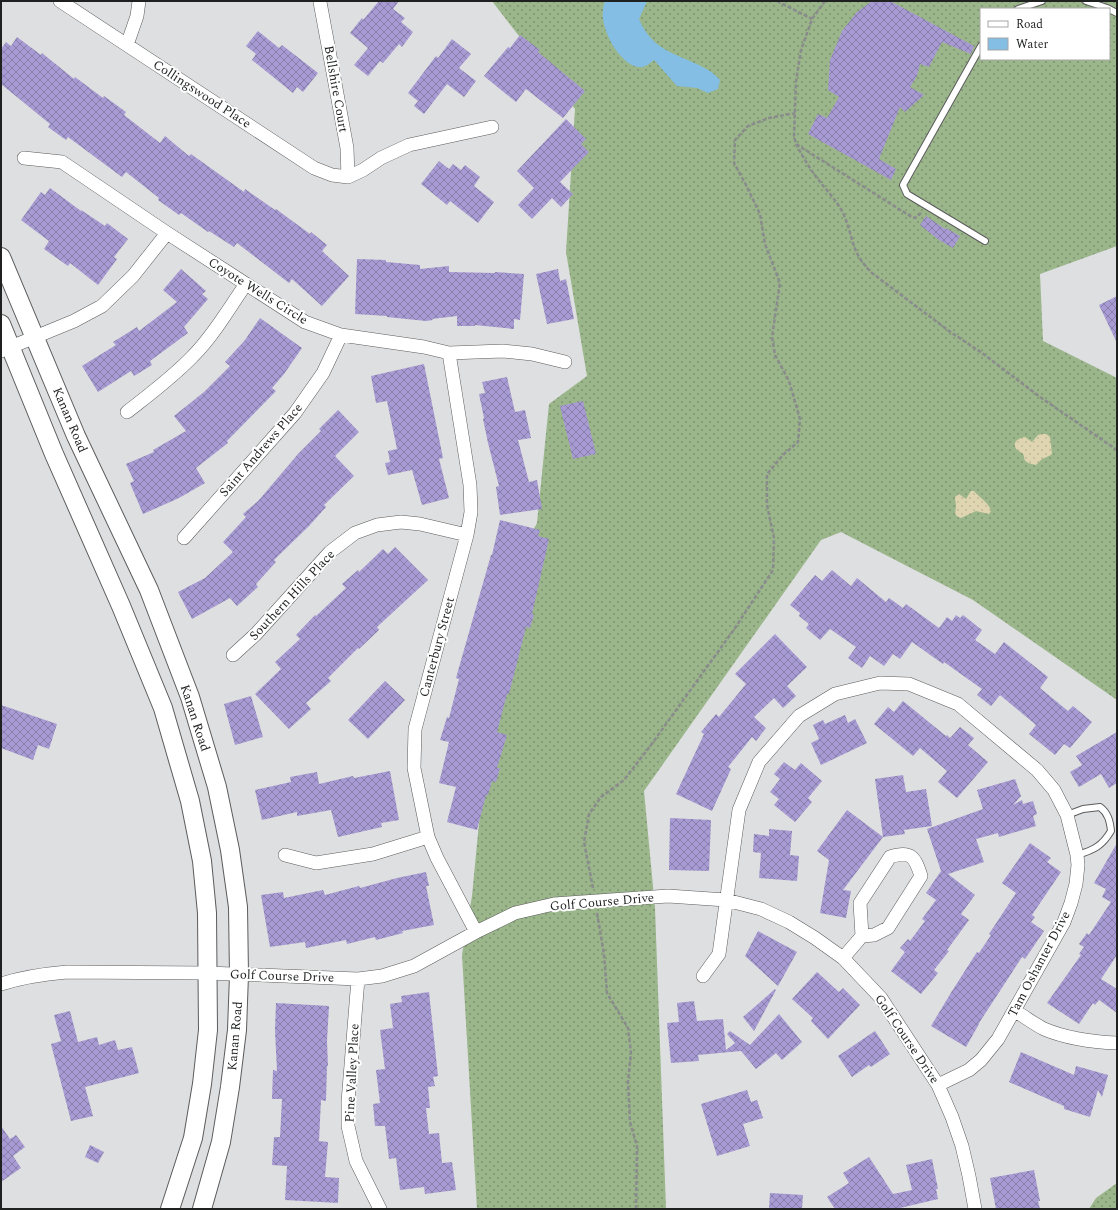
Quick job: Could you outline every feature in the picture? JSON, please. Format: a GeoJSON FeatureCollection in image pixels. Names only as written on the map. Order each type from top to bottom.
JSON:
{"type":"FeatureCollection","features":[{"type":"Feature","properties":{"kind":"main road","name":"Kanan Road"},"geometry":{"type":"LineString","coordinates":[[1,257],[76,436],[149,590],[190,697],[217,787],[230,850],[238,907],[239,975],[237,1030],[230,1087],[220,1142],[202,1209]]}},
{"type":"Feature","properties":{"kind":"main road","name":"Kanan Road"},"geometry":{"type":"LineString","coordinates":[[1,324],[6,349],[121,606],[163,708],[190,801],[202,861],[207,913],[208,1030],[202,1084],[193,1138],[170,1209]]}},
{"type":"Feature","properties":{"kind":"street","name":"Collingswood Place"},"geometry":{"type":"LineString","coordinates":[[60,1],[314,168],[332,175],[348,177]]}},
{"type":"Feature","properties":{"kind":"street"},"geometry":{"type":"LineString","coordinates":[[127,45],[137,16],[139,1]]}},
{"type":"Feature","properties":{"kind":"street","name":"Bellshire Court"},"geometry":{"type":"LineString","coordinates":[[320,2],[347,148],[348,177]]}},
{"type":"Feature","properties":{"kind":"street"},"geometry":{"type":"LineString","coordinates":[[348,177],[363,170],[381,158],[409,145],[492,127]]}},
{"type":"Feature","properties":{"kind":"street","name":"Coyote Wells Circle"},"geometry":{"type":"LineString","coordinates":[[24,158],[62,162],[167,233],[305,322],[341,335],[424,347],[448,353],[503,351],[532,354],[565,362]]}},
{"type":"Feature","properties":{"kind":"street"},"geometry":{"type":"LineString","coordinates":[[6,349],[74,321],[102,306],[133,276],[167,233]]}},
{"type":"Feature","properties":{"kind":"street"},"geometry":{"type":"LineString","coordinates":[[127,412],[169,379],[194,356],[213,332],[246,284]]}},
{"type":"Feature","properties":{"kind":"street","name":"Saint Andrews Place"},"geometry":{"type":"LineString","coordinates":[[184,538],[295,413],[322,373],[341,335]]}},
{"type":"Feature","properties":{"kind":"street","name":"Canterbury Street"},"geometry":{"type":"LineString","coordinates":[[448,353],[470,485],[471,512],[467,535],[415,729],[414,768],[428,837],[437,858],[476,932]]}},
{"type":"Feature","properties":{"kind":"street","name":"Southern Hills Place"},"geometry":{"type":"LineString","coordinates":[[233,655],[256,634],[330,552],[355,533],[377,525],[401,522],[420,524],[467,535]]}},
{"type":"Feature","properties":{"kind":"street","name":"Tam Oshanter Drive"},"geometry":{"type":"LineString","coordinates":[[703,976],[719,954],[739,810],[759,762],[799,716],[835,694],[880,683],[909,684],[958,704],[1037,770],[1054,790],[1067,815],[1078,865],[1076,884],[1064,922],[998,1039],[981,1060],[969,1070],[938,1085]]}},
{"type":"Feature","properties":{"kind":"street"},"geometry":{"type":"LineString","coordinates":[[285,855],[316,863],[373,854],[428,837]]}},
{"type":"Feature","properties":{"kind":"street"},"geometry":{"type":"LineString","coordinates":[[843,958],[862,936],[860,903],[890,857],[901,853],[910,855],[917,863],[921,876],[888,928],[874,935],[862,936]]}},
{"type":"Feature","properties":{"kind":"street","name":"Golf Course Drive"},"geometry":{"type":"LineString","coordinates":[[1,984],[44,974],[67,972],[208,973],[358,979],[382,976],[414,966],[476,932],[515,913],[554,904],[668,896],[726,900],[761,909],[789,922],[815,938],[843,958],[881,998],[938,1085],[962,1146],[969,1176],[974,1209]]}},
{"type":"Feature","properties":{"kind":"street","name":"Pine Valley Place"},"geometry":{"type":"LineString","coordinates":[[358,979],[348,1102],[348,1126],[356,1160],[380,1209]]}},
{"type":"Feature","properties":{"kind":"street"},"geometry":{"type":"LineString","coordinates":[[1015,1010],[1043,1028],[1070,1038],[1117,1043]]}},
{"type":"Feature","properties":{"kind":"lane"},"geometry":{"type":"LineString","coordinates":[[1021,8],[1042,1]]}},
{"type":"Feature","properties":{"kind":"lane"},"geometry":{"type":"LineString","coordinates":[[1086,1],[1107,8]]}},
{"type":"Feature","properties":{"kind":"lane"},"geometry":{"type":"LineString","coordinates":[[980,48],[903,185],[907,194],[985,241]]}},
{"type":"Feature","properties":{"kind":"lane"},"geometry":{"type":"LineString","coordinates":[[1067,815],[1083,809],[1100,807],[1106,812],[1110,823],[1111,831],[1104,842],[1091,851],[1077,855]]}},
{"type":"Feature","properties":{"kind":"path"},"geometry":{"type":"LineString","coordinates":[[777,1],[812,19]]}},
{"type":"Feature","properties":{"kind":"path"},"geometry":{"type":"LineString","coordinates":[[825,1],[812,19],[801,50],[796,81],[794,136],[803,158],[843,213],[856,253],[862,264],[949,331],[982,353],[1040,397],[1117,450]]}},
{"type":"Feature","properties":{"kind":"path"},"geometry":{"type":"LineString","coordinates":[[636,1209],[637,1146],[630,1122],[628,1082],[631,1053],[628,1028],[608,993],[604,954],[584,842],[589,814],[602,797],[624,780],[651,745],[735,628],[772,570],[774,538],[767,505],[767,474],[784,454],[798,442],[800,419],[789,381],[776,355],[772,337],[780,283],[765,244],[760,214],[734,163],[735,140],[748,126],[768,118],[795,114]]}},
{"type":"Feature","properties":{"kind":"path"},"geometry":{"type":"LineString","coordinates":[[796,144],[910,216],[915,218],[926,206]]}},
{"type":"Feature","properties":{"kind":"green space"},"geometry":{"type":"Polygon","coordinates":[[[492,1],[1117,1],[1117,246],[1040,274],[1043,341],[1117,378],[1117,700],[973,600],[841,532],[821,540],[644,791],[655,908],[666,1209],[477,1209],[462,955],[472,896],[482,792],[486,617],[537,523],[549,404],[587,376],[566,252],[575,109],[492,1]]]}},
{"type":"Feature","properties":{"kind":"green space"},"geometry":{"type":"Polygon","coordinates":[[[1117,1183],[1117,1209],[1089,1209],[1096,1198],[1117,1183]]]}},
{"type":"Feature","properties":{"kind":"sand"},"geometry":{"type":"Polygon","coordinates":[[[1046,434],[1050,437],[1052,454],[1042,459],[1036,465],[1028,463],[1023,454],[1015,447],[1015,443],[1020,438],[1025,437],[1032,442],[1038,435],[1046,434]]]}},
{"type":"Feature","properties":{"kind":"sand"},"geometry":{"type":"Polygon","coordinates":[[[971,491],[974,491],[988,505],[991,511],[989,514],[976,511],[961,518],[956,515],[955,497],[959,494],[966,499],[971,491]]]}},
{"type":"Feature","properties":{"kind":"water"},"geometry":{"type":"Polygon","coordinates":[[[605,1],[647,1],[639,19],[645,31],[660,46],[668,51],[711,72],[720,80],[718,89],[708,93],[697,88],[677,86],[654,60],[643,67],[638,67],[624,59],[612,44],[605,26],[603,7],[605,1]]]}},
{"type":"Feature","properties":{"kind":"building"},"geometry":{"type":"Polygon","coordinates":[[[379,1],[399,1],[393,9],[405,18],[401,22],[413,32],[402,47],[399,44],[383,63],[380,61],[368,76],[354,65],[368,48],[350,33],[379,1]]]}},
{"type":"Feature","properties":{"kind":"building"},"geometry":{"type":"Polygon","coordinates":[[[872,1],[890,1],[974,46],[971,54],[942,42],[929,67],[920,64],[917,76],[910,87],[924,95],[905,112],[900,107],[879,159],[896,169],[891,180],[808,134],[818,114],[827,118],[839,97],[828,90],[830,60],[842,31],[857,12],[872,1]]]}},
{"type":"Feature","properties":{"kind":"building"},"geometry":{"type":"Polygon","coordinates":[[[258,31],[279,48],[282,45],[318,73],[303,92],[297,87],[293,93],[252,60],[256,54],[246,46],[258,31]]]}},
{"type":"Feature","properties":{"kind":"building"},"geometry":{"type":"Polygon","coordinates":[[[520,35],[540,50],[538,52],[585,91],[563,118],[526,89],[516,102],[484,76],[520,35]]]}},
{"type":"Feature","properties":{"kind":"building"},"geometry":{"type":"Polygon","coordinates":[[[17,37],[41,55],[42,53],[74,79],[75,77],[103,98],[104,96],[126,112],[124,115],[160,143],[165,136],[189,156],[191,154],[244,192],[245,189],[275,210],[276,209],[310,234],[311,232],[327,245],[322,251],[349,276],[322,306],[292,279],[289,283],[237,243],[234,247],[209,231],[208,232],[181,213],[179,215],[158,200],[159,198],[126,172],[122,177],[68,137],[66,140],[48,127],[50,124],[1,84],[1,49],[6,42],[11,46],[17,37]]]}},
{"type":"Feature","properties":{"kind":"building"},"geometry":{"type":"Polygon","coordinates":[[[452,39],[471,54],[459,68],[476,81],[464,97],[447,84],[424,114],[414,106],[418,101],[408,93],[436,56],[438,58],[452,39]]]}},
{"type":"Feature","properties":{"kind":"building"},"geometry":{"type":"Polygon","coordinates":[[[566,119],[586,139],[581,144],[589,152],[560,182],[573,194],[561,207],[552,198],[532,219],[518,205],[534,188],[517,171],[566,119]]]}},
{"type":"Feature","properties":{"kind":"building"},"geometry":{"type":"Polygon","coordinates":[[[439,161],[449,169],[453,164],[461,170],[465,165],[480,177],[474,186],[494,202],[478,223],[450,201],[447,205],[421,184],[439,161]]]}},
{"type":"Feature","properties":{"kind":"building"},"geometry":{"type":"Polygon","coordinates":[[[50,188],[81,211],[105,226],[107,223],[128,239],[114,257],[117,259],[98,285],[70,263],[68,266],[44,249],[49,241],[21,220],[41,192],[45,195],[50,188]]]}},
{"type":"Feature","properties":{"kind":"building"},"geometry":{"type":"Polygon","coordinates":[[[926,216],[945,229],[946,228],[960,236],[953,248],[939,240],[920,225],[926,216]]]}},
{"type":"Feature","properties":{"kind":"building"},"geometry":{"type":"Polygon","coordinates":[[[357,259],[386,260],[386,262],[420,265],[420,269],[449,266],[449,272],[495,272],[524,274],[520,320],[514,319],[514,329],[475,325],[457,326],[457,316],[426,321],[355,314],[357,259]]]}},
{"type":"Feature","properties":{"kind":"building"},"geometry":{"type":"Polygon","coordinates":[[[181,269],[206,291],[202,294],[208,299],[184,327],[188,333],[150,361],[152,365],[134,376],[131,371],[98,392],[82,366],[116,345],[113,342],[137,327],[139,331],[177,302],[163,290],[181,269]]]}},
{"type":"Feature","properties":{"kind":"building"},"geometry":{"type":"Polygon","coordinates":[[[558,269],[560,281],[566,279],[574,319],[547,324],[536,274],[558,269]]]}},
{"type":"Feature","properties":{"kind":"building"},"geometry":{"type":"Polygon","coordinates":[[[1117,296],[1117,343],[1099,305],[1117,296]]]}},
{"type":"Feature","properties":{"kind":"building"},"geometry":{"type":"Polygon","coordinates":[[[260,318],[302,348],[272,388],[276,391],[227,441],[228,443],[196,468],[205,483],[179,498],[143,514],[130,483],[134,481],[126,464],[154,452],[153,450],[186,431],[174,416],[204,392],[230,366],[225,362],[245,340],[260,318]]]}},
{"type":"Feature","properties":{"kind":"building"},"geometry":{"type":"Polygon","coordinates":[[[424,364],[443,458],[439,459],[449,498],[422,505],[412,470],[388,475],[385,463],[390,462],[388,451],[397,449],[387,401],[376,403],[371,376],[424,364]]]}},
{"type":"Feature","properties":{"kind":"building"},"geometry":{"type":"Polygon","coordinates":[[[507,377],[515,412],[525,410],[531,438],[518,440],[529,482],[537,480],[542,509],[500,515],[496,487],[499,486],[488,443],[479,394],[485,393],[482,382],[507,377]]]}},
{"type":"Feature","properties":{"kind":"building"},"geometry":{"type":"Polygon","coordinates":[[[583,401],[596,454],[573,459],[560,406],[583,401]]]}},
{"type":"Feature","properties":{"kind":"building"},"geometry":{"type":"Polygon","coordinates":[[[338,410],[359,432],[335,456],[354,476],[324,505],[326,507],[309,526],[274,560],[276,562],[256,584],[258,587],[237,606],[230,598],[192,619],[178,592],[205,578],[233,552],[223,542],[246,517],[243,514],[259,500],[298,454],[321,431],[319,429],[338,410]]]}},
{"type":"Feature","properties":{"kind":"building"},"geometry":{"type":"Polygon","coordinates":[[[500,520],[540,530],[538,536],[549,539],[532,614],[534,615],[530,628],[526,627],[509,694],[507,694],[497,732],[507,735],[497,768],[500,768],[496,782],[492,781],[488,795],[486,795],[477,830],[447,822],[456,787],[439,783],[449,742],[440,740],[447,717],[449,718],[459,679],[456,678],[492,555],[500,520]]]}},
{"type":"Feature","properties":{"kind":"building"},"geometry":{"type":"Polygon","coordinates":[[[395,547],[428,580],[377,627],[379,630],[359,649],[358,648],[328,678],[331,681],[306,703],[311,709],[289,729],[255,694],[281,669],[275,662],[300,639],[296,635],[315,615],[316,616],[346,588],[342,584],[358,570],[359,572],[383,549],[388,554],[395,547]]]}},
{"type":"Feature","properties":{"kind":"building"},"geometry":{"type":"Polygon","coordinates":[[[832,570],[851,586],[857,578],[886,602],[889,598],[903,608],[906,604],[939,628],[947,617],[952,621],[956,615],[960,618],[963,615],[982,630],[975,640],[995,654],[1004,642],[1048,677],[1040,688],[1068,711],[1073,706],[1092,722],[1070,748],[1064,744],[1055,755],[1029,734],[1036,725],[1000,695],[991,706],[977,695],[982,689],[944,662],[943,664],[912,642],[900,659],[893,654],[884,666],[870,656],[862,668],[848,658],[856,647],[830,629],[820,640],[806,628],[809,624],[799,616],[800,613],[790,605],[815,575],[822,581],[832,570]]]}},
{"type":"Feature","properties":{"kind":"building"},"geometry":{"type":"Polygon","coordinates":[[[775,634],[807,667],[787,686],[796,696],[783,708],[774,698],[754,717],[766,728],[756,741],[752,737],[728,767],[731,769],[712,811],[676,794],[704,734],[701,732],[716,714],[719,717],[746,684],[735,674],[775,634]]]}},
{"type":"Feature","properties":{"kind":"building"},"geometry":{"type":"Polygon","coordinates":[[[385,681],[405,700],[368,739],[348,720],[385,681]]]}},
{"type":"Feature","properties":{"kind":"building"},"geometry":{"type":"Polygon","coordinates":[[[251,696],[263,737],[235,745],[224,704],[251,696]]]}},
{"type":"Feature","properties":{"kind":"building"},"geometry":{"type":"Polygon","coordinates":[[[903,701],[950,738],[960,727],[974,738],[968,745],[988,762],[957,798],[938,782],[947,771],[920,748],[913,756],[874,724],[888,707],[894,712],[903,701]]]}},
{"type":"Feature","properties":{"kind":"building"},"geometry":{"type":"Polygon","coordinates":[[[1,705],[57,724],[49,749],[38,745],[33,760],[1,748],[1,705]]]}},
{"type":"Feature","properties":{"kind":"building"},"geometry":{"type":"Polygon","coordinates":[[[845,715],[848,723],[855,719],[867,743],[821,765],[811,743],[819,739],[813,725],[823,720],[825,724],[845,715]]]}},
{"type":"Feature","properties":{"kind":"building"},"geometry":{"type":"Polygon","coordinates":[[[1117,732],[1117,783],[1109,788],[1101,774],[1079,787],[1070,772],[1082,765],[1076,756],[1117,732]]]}},
{"type":"Feature","properties":{"kind":"building"},"geometry":{"type":"Polygon","coordinates":[[[784,762],[795,770],[801,763],[822,781],[808,798],[812,802],[795,822],[774,805],[779,799],[770,792],[780,779],[774,774],[784,762]]]}},
{"type":"Feature","properties":{"kind":"building"},"geometry":{"type":"Polygon","coordinates":[[[390,771],[399,820],[381,823],[382,827],[338,837],[331,810],[297,816],[297,812],[262,820],[255,790],[291,782],[290,777],[317,772],[319,784],[353,776],[354,778],[390,771]]]}},
{"type":"Feature","properties":{"kind":"building"},"geometry":{"type":"Polygon","coordinates":[[[903,775],[906,792],[926,789],[932,826],[904,830],[905,834],[883,837],[875,779],[903,775]]]}},
{"type":"Feature","properties":{"kind":"building"},"geometry":{"type":"Polygon","coordinates":[[[1015,779],[1021,796],[1013,805],[1022,800],[1023,804],[1033,801],[1037,814],[1033,816],[1036,826],[999,837],[998,833],[976,839],[984,862],[948,874],[975,895],[961,914],[969,920],[947,950],[949,951],[934,970],[938,973],[921,994],[891,971],[905,952],[900,948],[908,939],[910,941],[925,921],[922,919],[936,900],[926,893],[941,871],[927,829],[983,809],[977,790],[1015,779]]]}},
{"type":"Feature","properties":{"kind":"building"},"geometry":{"type":"Polygon","coordinates":[[[847,810],[883,837],[843,890],[851,891],[846,918],[820,913],[829,860],[817,851],[847,810]]]}},
{"type":"Feature","properties":{"kind":"building"},"geometry":{"type":"Polygon","coordinates":[[[670,818],[711,820],[709,871],[669,870],[670,818]]]}},
{"type":"Feature","properties":{"kind":"building"},"geometry":{"type":"Polygon","coordinates":[[[769,829],[792,831],[790,855],[799,856],[797,881],[759,878],[761,853],[753,852],[754,834],[769,836],[769,829]]]}},
{"type":"Feature","properties":{"kind":"building"},"geometry":{"type":"Polygon","coordinates":[[[1030,843],[1051,858],[1047,862],[1061,872],[1032,915],[1035,917],[1031,922],[1044,931],[1025,959],[1022,957],[979,1023],[966,1047],[931,1026],[977,952],[979,953],[991,935],[989,934],[1016,893],[1002,883],[1030,843]]]}},
{"type":"Feature","properties":{"kind":"building"},"geometry":{"type":"Polygon","coordinates":[[[1117,843],[1117,955],[1101,979],[1117,989],[1117,1013],[1099,1000],[1095,1005],[1093,1003],[1079,1024],[1047,1003],[1081,955],[1079,954],[1084,947],[1079,944],[1087,933],[1089,935],[1111,902],[1102,897],[1106,889],[1094,883],[1117,843]]]}},
{"type":"Feature","properties":{"kind":"building"},"geometry":{"type":"Polygon","coordinates":[[[426,872],[429,886],[426,886],[434,925],[402,931],[403,933],[376,940],[375,937],[347,944],[346,940],[306,948],[305,942],[270,947],[261,895],[283,892],[284,898],[323,890],[325,895],[359,886],[360,888],[426,872]]]}},
{"type":"Feature","properties":{"kind":"building"},"geometry":{"type":"Polygon","coordinates":[[[758,931],[797,952],[778,986],[745,956],[758,931]]]}},
{"type":"Feature","properties":{"kind":"building"},"geometry":{"type":"Polygon","coordinates":[[[817,972],[839,992],[843,988],[860,1005],[828,1039],[811,1021],[813,1018],[792,999],[817,972]]]}},
{"type":"Feature","properties":{"kind":"building"},"geometry":{"type":"Polygon","coordinates":[[[775,989],[776,990],[754,1031],[743,1017],[775,989]]]}},
{"type":"Feature","properties":{"kind":"building"},"geometry":{"type":"Polygon","coordinates":[[[429,992],[438,1076],[433,1077],[435,1086],[428,1087],[430,1108],[426,1108],[429,1134],[439,1133],[442,1163],[452,1162],[456,1190],[425,1194],[424,1187],[400,1190],[396,1158],[389,1159],[385,1126],[375,1126],[373,1104],[380,1103],[376,1070],[385,1069],[380,1030],[393,1028],[390,1004],[402,1002],[401,996],[429,992]]]}},
{"type":"Feature","properties":{"kind":"building"},"geometry":{"type":"Polygon","coordinates":[[[694,1001],[697,1021],[723,1019],[726,1050],[735,1043],[727,1034],[730,1031],[750,1045],[779,1014],[802,1042],[782,1060],[776,1053],[756,1069],[741,1051],[698,1055],[699,1061],[671,1063],[667,1023],[679,1022],[677,1003],[694,1001]]]}},
{"type":"Feature","properties":{"kind":"building"},"geometry":{"type":"Polygon","coordinates":[[[276,1003],[329,1006],[326,1101],[321,1100],[319,1141],[328,1142],[325,1177],[339,1178],[338,1203],[285,1200],[287,1166],[272,1165],[274,1137],[280,1137],[282,1099],[272,1099],[273,1070],[277,1071],[275,1030],[276,1003]]]}},
{"type":"Feature","properties":{"kind":"building"},"geometry":{"type":"Polygon","coordinates":[[[70,1011],[78,1042],[97,1037],[99,1045],[115,1040],[118,1050],[132,1047],[139,1073],[85,1087],[93,1116],[71,1121],[51,1044],[61,1041],[54,1015],[70,1011]]]}},
{"type":"Feature","properties":{"kind":"building"},"geometry":{"type":"Polygon","coordinates":[[[875,1031],[890,1054],[871,1067],[869,1065],[852,1077],[838,1056],[875,1031]]]}},
{"type":"Feature","properties":{"kind":"building"},"geometry":{"type":"Polygon","coordinates":[[[1021,1052],[1074,1075],[1076,1066],[1108,1075],[1102,1097],[1098,1090],[1090,1117],[1064,1109],[1064,1106],[1009,1082],[1021,1052]]]}},
{"type":"Feature","properties":{"kind":"building"},"geometry":{"type":"Polygon","coordinates":[[[747,1090],[751,1102],[757,1100],[763,1118],[743,1124],[750,1146],[717,1156],[701,1104],[747,1090]]]}},
{"type":"Feature","properties":{"kind":"building"},"geometry":{"type":"Polygon","coordinates":[[[1,1126],[10,1139],[16,1135],[25,1147],[13,1156],[21,1168],[1,1182],[1,1126]]]}},
{"type":"Feature","properties":{"kind":"building"},"geometry":{"type":"Polygon","coordinates":[[[90,1145],[104,1152],[98,1163],[85,1157],[90,1145]]]}},
{"type":"Feature","properties":{"kind":"building"},"geometry":{"type":"Polygon","coordinates":[[[869,1157],[893,1194],[912,1190],[906,1165],[932,1159],[938,1189],[936,1189],[938,1199],[896,1209],[835,1209],[827,1197],[849,1183],[843,1173],[869,1157]]]}},
{"type":"Feature","properties":{"kind":"building"},"geometry":{"type":"Polygon","coordinates":[[[1034,1170],[1040,1201],[1038,1201],[1040,1209],[996,1209],[990,1178],[1034,1170]]]}},
{"type":"Feature","properties":{"kind":"building"},"geometry":{"type":"Polygon","coordinates":[[[770,1193],[803,1195],[802,1209],[769,1209],[770,1193]]]}}]}
